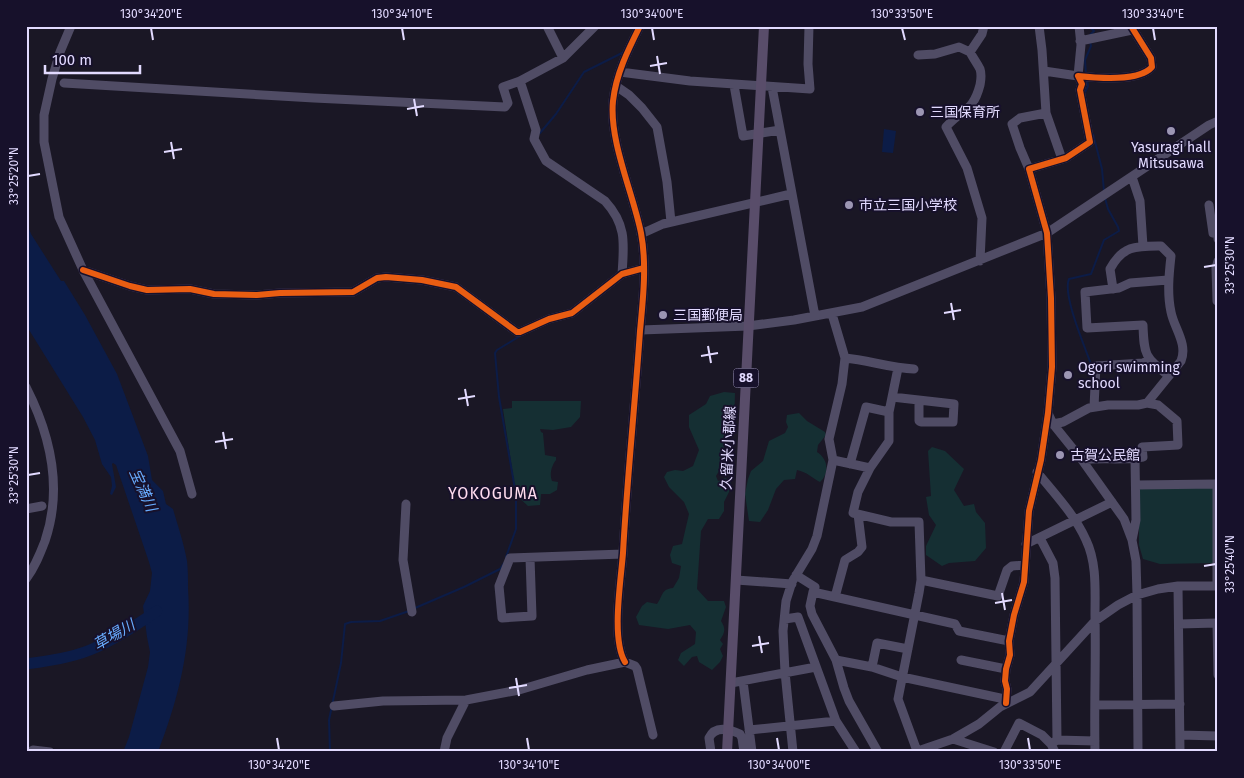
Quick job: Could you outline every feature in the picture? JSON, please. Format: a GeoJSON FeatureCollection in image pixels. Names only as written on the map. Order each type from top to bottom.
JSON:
{"type":"FeatureCollection","features":[{"type":"Feature","properties":{"kind":"main road","name":"久留米小郡線"},"geometry":{"type":"LineString","coordinates":[[727,752],[764,26]]}},
{"type":"Feature","properties":{"kind":"street"},"geometry":{"type":"LineString","coordinates":[[71,26],[60,52],[48,92],[44,115],[44,142],[59,217],[83,270],[180,451],[192,494]]}},
{"type":"Feature","properties":{"kind":"street"},"geometry":{"type":"LineString","coordinates":[[547,26],[563,58]]}},
{"type":"Feature","properties":{"kind":"street"},"geometry":{"type":"LineString","coordinates":[[64,83],[505,107],[508,104],[503,87],[520,81],[563,58],[595,26]]}},
{"type":"Feature","properties":{"kind":"street"},"geometry":{"type":"LineString","coordinates":[[625,662],[619,637],[618,612],[644,268],[641,234],[614,131],[613,113],[616,86],[620,72],[640,26]]}},
{"type":"Feature","properties":{"kind":"street"},"geometry":{"type":"LineString","coordinates":[[620,72],[734,85],[810,89],[808,64],[809,26]]}},
{"type":"Feature","properties":{"kind":"street"},"geometry":{"type":"LineString","coordinates":[[970,52],[982,34],[984,26]]}},
{"type":"Feature","properties":{"kind":"street"},"geometry":{"type":"LineString","coordinates":[[1039,26],[1046,113],[1062,159]]}},
{"type":"Feature","properties":{"kind":"street"},"geometry":{"type":"LineString","coordinates":[[1029,169],[1062,159],[1090,142],[1080,90],[1082,84],[1078,76],[1079,26]]}},
{"type":"Feature","properties":{"kind":"street"},"geometry":{"type":"LineString","coordinates":[[1044,71],[1099,79],[1147,73],[1152,67],[1151,58],[1132,28],[1080,41]]}},
{"type":"Feature","properties":{"kind":"street"},"geometry":{"type":"LineString","coordinates":[[918,55],[935,54],[959,47],[970,52],[980,69],[982,77],[978,94],[972,104],[946,127],[967,168],[982,218],[980,261]]}},
{"type":"Feature","properties":{"kind":"street"},"geometry":{"type":"LineString","coordinates":[[520,81],[536,130],[534,139],[546,161],[605,201],[623,231],[625,239],[622,274]]}},
{"type":"Feature","properties":{"kind":"street"},"geometry":{"type":"LineString","coordinates":[[734,85],[743,136],[780,130]]}},
{"type":"Feature","properties":{"kind":"street"},"geometry":{"type":"LineString","coordinates":[[616,86],[629,95],[657,127],[668,182],[671,222]]}},
{"type":"Feature","properties":{"kind":"street"},"geometry":{"type":"LineString","coordinates":[[772,87],[815,316]]}},
{"type":"Feature","properties":{"kind":"street"},"geometry":{"type":"LineString","coordinates":[[1006,703],[1006,669],[1010,655],[1009,640],[1014,614],[1024,582],[1029,511],[1048,414],[1052,367],[1051,298],[1047,233],[1029,169],[1012,124],[1020,118],[1046,113]]}},
{"type":"Feature","properties":{"kind":"street"},"geometry":{"type":"LineString","coordinates":[[640,330],[748,326],[832,314],[862,307],[1047,233],[1209,125],[1218,122]]}},
{"type":"Feature","properties":{"kind":"street"},"geometry":{"type":"LineString","coordinates":[[1132,177],[1140,201],[1143,246]]}},
{"type":"Feature","properties":{"kind":"street"},"geometry":{"type":"LineString","coordinates":[[641,234],[663,224],[792,194]]}},
{"type":"Feature","properties":{"kind":"street"},"geometry":{"type":"LineString","coordinates":[[1209,205],[1213,233],[1218,234],[1218,239]]}},
{"type":"Feature","properties":{"kind":"street"},"geometry":{"type":"LineString","coordinates":[[1113,289],[1110,269],[1125,250],[1131,247],[1161,246],[1171,256],[1168,280],[1170,311],[1184,354],[1181,361],[1147,403]]}},
{"type":"Feature","properties":{"kind":"street"},"geometry":{"type":"LineString","coordinates":[[1217,301],[1216,268],[1218,260]]}},
{"type":"Feature","properties":{"kind":"street"},"geometry":{"type":"LineString","coordinates":[[83,270],[147,290],[190,289],[214,294],[256,295],[353,292],[377,278],[422,280],[456,287],[517,332],[549,319],[572,313],[622,274],[644,268]]}},
{"type":"Feature","properties":{"kind":"street"},"geometry":{"type":"LineString","coordinates":[[1168,280],[1130,283],[1119,288],[1085,292],[1087,328],[1143,325],[1143,346],[1149,360],[1169,376]]}},
{"type":"Feature","properties":{"kind":"street"},"geometry":{"type":"LineString","coordinates":[[793,752],[783,631],[786,601],[792,584],[812,549],[817,536],[833,460],[829,439],[842,384],[845,358],[832,314]]}},
{"type":"Feature","properties":{"kind":"street"},"geometry":{"type":"LineString","coordinates":[[845,358],[862,359],[898,368],[914,369]]}},
{"type":"Feature","properties":{"kind":"street"},"geometry":{"type":"LineString","coordinates":[[1094,407],[1096,366],[1143,363],[1149,360]]}},
{"type":"Feature","properties":{"kind":"street"},"geometry":{"type":"LineString","coordinates":[[898,368],[889,412],[889,441],[870,468],[853,512],[891,522],[919,522],[921,580],[898,699],[916,751],[951,740],[979,724],[1006,703],[1030,692],[1056,666],[1095,621],[1118,605],[1158,589],[1178,586],[1218,586],[1217,484],[1136,485]]}},
{"type":"Feature","properties":{"kind":"street"},"geometry":{"type":"LineString","coordinates":[[26,387],[38,412],[47,438],[55,482],[52,518],[40,556],[26,579]]}},
{"type":"Feature","properties":{"kind":"street"},"geometry":{"type":"LineString","coordinates":[[892,397],[919,401]]}},
{"type":"Feature","properties":{"kind":"street"},"geometry":{"type":"LineString","coordinates":[[1053,424],[1064,422],[1083,410],[1094,407],[1147,403],[1158,405],[1177,421],[1178,445],[1142,447],[1143,457],[1082,460]]}},
{"type":"Feature","properties":{"kind":"street"},"geometry":{"type":"LineString","coordinates":[[850,464],[866,407],[889,412]]}},
{"type":"Feature","properties":{"kind":"street"},"geometry":{"type":"LineString","coordinates":[[1048,414],[1053,424],[1112,502],[1124,520],[1132,540],[1136,561],[1138,596],[1138,752]]}},
{"type":"Feature","properties":{"kind":"street"},"geometry":{"type":"LineString","coordinates":[[1132,540],[1136,520],[1135,458]]}},
{"type":"Feature","properties":{"kind":"street"},"geometry":{"type":"LineString","coordinates":[[833,460],[870,468]]}},
{"type":"Feature","properties":{"kind":"street"},"geometry":{"type":"LineString","coordinates":[[1037,472],[1075,520],[1086,539],[1092,555],[1095,621],[1095,752]]}},
{"type":"Feature","properties":{"kind":"street"},"geometry":{"type":"LineString","coordinates":[[1026,544],[1112,502]]}},
{"type":"Feature","properties":{"kind":"street"},"geometry":{"type":"LineString","coordinates":[[406,504],[403,560],[412,612]]}},
{"type":"Feature","properties":{"kind":"street"},"geometry":{"type":"LineString","coordinates":[[26,509],[42,506]]}},
{"type":"Feature","properties":{"kind":"street"},"geometry":{"type":"LineString","coordinates":[[835,597],[845,560],[858,552],[862,547],[858,514]]}},
{"type":"Feature","properties":{"kind":"street"},"geometry":{"type":"LineString","coordinates":[[1040,538],[1051,558],[1055,578],[1056,666],[1054,745]]}},
{"type":"Feature","properties":{"kind":"street"},"geometry":{"type":"LineString","coordinates":[[530,558],[532,616],[502,618],[499,586],[510,558],[623,554]]}},
{"type":"Feature","properties":{"kind":"street"},"geometry":{"type":"LineString","coordinates":[[921,580],[998,596],[1007,570],[1012,566],[1025,565]]}},
{"type":"Feature","properties":{"kind":"street"},"geometry":{"type":"LineString","coordinates":[[796,575],[815,587],[810,610],[836,660],[849,701],[878,752]]}},
{"type":"Feature","properties":{"kind":"street"},"geometry":{"type":"LineString","coordinates":[[736,580],[792,584]]}},
{"type":"Feature","properties":{"kind":"street"},"geometry":{"type":"LineString","coordinates":[[1178,586],[1180,752]]}},
{"type":"Feature","properties":{"kind":"street"},"geometry":{"type":"LineString","coordinates":[[813,592],[955,624],[959,630],[1009,640]]}},
{"type":"Feature","properties":{"kind":"street"},"geometry":{"type":"LineString","coordinates":[[785,619],[798,617],[836,721],[856,752]]}},
{"type":"Feature","properties":{"kind":"street"},"geometry":{"type":"LineString","coordinates":[[1179,624],[1218,623],[1218,675]]}},
{"type":"Feature","properties":{"kind":"street"},"geometry":{"type":"LineString","coordinates":[[872,666],[876,643],[908,648]]}},
{"type":"Feature","properties":{"kind":"street"},"geometry":{"type":"LineString","coordinates":[[836,660],[872,666],[902,677],[1000,698],[1006,703]]}},
{"type":"Feature","properties":{"kind":"street"},"geometry":{"type":"LineString","coordinates":[[961,660],[1006,669]]}},
{"type":"Feature","properties":{"kind":"street"},"geometry":{"type":"LineString","coordinates":[[334,706],[407,700],[466,700],[519,690],[587,670],[625,662],[635,666],[637,669],[653,735]]}},
{"type":"Feature","properties":{"kind":"street"},"geometry":{"type":"LineString","coordinates":[[731,683],[816,667]]}},
{"type":"Feature","properties":{"kind":"street"},"geometry":{"type":"LineString","coordinates":[[743,680],[752,752]]}},
{"type":"Feature","properties":{"kind":"street"},"geometry":{"type":"LineString","coordinates":[[444,752],[446,738],[466,700]]}},
{"type":"Feature","properties":{"kind":"street"},"geometry":{"type":"LineString","coordinates":[[1096,704],[1180,704]]}},
{"type":"Feature","properties":{"kind":"street"},"geometry":{"type":"LineString","coordinates":[[749,730],[836,721]]}},
{"type":"Feature","properties":{"kind":"street"},"geometry":{"type":"LineString","coordinates":[[1004,752],[1020,723],[1042,735],[1054,745],[1095,741]]}},
{"type":"Feature","properties":{"kind":"street"},"geometry":{"type":"LineString","coordinates":[[712,752],[709,738],[711,734],[718,730],[728,730],[741,736],[744,752]]}},
{"type":"Feature","properties":{"kind":"street"},"geometry":{"type":"LineString","coordinates":[[1180,735],[1218,736]]}},
{"type":"Feature","properties":{"kind":"street"},"geometry":{"type":"LineString","coordinates":[[943,752],[951,740]]}},
{"type":"Feature","properties":{"kind":"street"},"geometry":{"type":"LineString","coordinates":[[951,740],[994,752]]}},
{"type":"Feature","properties":{"kind":"street"},"geometry":{"type":"LineString","coordinates":[[30,752],[33,750],[50,752]]}},
{"type":"Feature","properties":{"kind":"green space"},"geometry":{"type":"Polygon","coordinates":[[[724,392],[735,393],[734,426],[727,439],[716,476],[718,481],[725,478],[730,480],[732,486],[724,502],[724,511],[719,519],[708,519],[701,531],[697,589],[708,601],[724,601],[726,607],[721,621],[724,633],[720,640],[723,644],[720,649],[723,656],[712,670],[699,662],[697,656],[692,657],[684,666],[678,660],[681,653],[695,644],[696,632],[690,625],[668,629],[639,625],[636,617],[642,606],[647,602],[657,604],[664,591],[673,588],[679,578],[681,566],[672,563],[670,555],[673,546],[682,544],[689,514],[684,502],[669,487],[664,477],[667,472],[683,471],[693,466],[699,450],[689,427],[689,415],[706,404],[710,396],[724,392]]]}},
{"type":"Feature","properties":{"kind":"green space"},"geometry":{"type":"Polygon","coordinates":[[[512,401],[581,401],[580,417],[571,427],[553,430],[540,429],[543,433],[545,455],[556,457],[551,475],[552,481],[558,482],[557,490],[550,494],[541,494],[540,505],[528,506],[516,495],[503,409],[512,408],[512,401]]]}},
{"type":"Feature","properties":{"kind":"green space"},"geometry":{"type":"Polygon","coordinates":[[[799,413],[807,421],[825,432],[826,435],[818,445],[817,452],[824,458],[825,474],[820,482],[797,470],[795,479],[784,480],[776,489],[768,510],[760,522],[749,521],[745,494],[751,471],[763,461],[769,441],[785,433],[788,427],[786,422],[787,415],[799,413]]]}},
{"type":"Feature","properties":{"kind":"green space"},"geometry":{"type":"Polygon","coordinates":[[[932,447],[945,451],[964,469],[954,490],[964,506],[974,504],[976,512],[985,523],[986,548],[975,561],[949,563],[942,566],[926,555],[926,546],[936,525],[929,515],[926,497],[931,496],[928,451],[932,447]]]}},
{"type":"Feature","properties":{"kind":"green space"},"geometry":{"type":"Polygon","coordinates":[[[1142,487],[1212,487],[1214,489],[1215,563],[1160,564],[1143,559],[1139,545],[1139,490],[1142,487]]]}},
{"type":"Feature","properties":{"kind":"water"},"geometry":{"type":"Polygon","coordinates":[[[884,129],[896,131],[893,153],[882,152],[884,129]]]}},
{"type":"Feature","properties":{"kind":"water","name":"宝満川"},"geometry":{"type":"Polygon","coordinates":[[[26,221],[31,234],[85,315],[117,374],[148,456],[152,480],[163,491],[166,504],[173,509],[184,548],[188,568],[189,609],[186,651],[178,691],[158,752],[123,752],[129,737],[148,667],[150,652],[143,606],[150,591],[152,573],[116,465],[112,464],[116,487],[112,495],[110,494],[112,486],[111,477],[102,464],[95,440],[83,417],[26,325],[26,221]]]}},
{"type":"Feature","properties":{"kind":"waterway"},"geometry":{"type":"LineString","coordinates":[[1089,26],[1094,31],[1090,35]]}},
{"type":"Feature","properties":{"kind":"waterway"},"geometry":{"type":"LineString","coordinates":[[1086,75],[1085,60],[1091,46],[1090,42]]}},
{"type":"Feature","properties":{"kind":"waterway"},"geometry":{"type":"LineString","coordinates":[[540,133],[556,114],[584,72],[624,52]]}},
{"type":"Feature","properties":{"kind":"waterway"},"geometry":{"type":"LineString","coordinates":[[1084,94],[1088,86],[1087,80]]}},
{"type":"Feature","properties":{"kind":"waterway"},"geometry":{"type":"LineString","coordinates":[[1093,134],[1102,169],[1104,191]]}},
{"type":"Feature","properties":{"kind":"waterway"},"geometry":{"type":"LineString","coordinates":[[1092,367],[1072,309],[1068,287],[1069,279],[1091,274],[1104,240],[1119,231],[1108,209],[1105,198]]}},
{"type":"Feature","properties":{"kind":"waterway"},"geometry":{"type":"LineString","coordinates":[[506,557],[516,529],[516,495],[499,397],[495,353],[520,336]]}},
{"type":"Feature","properties":{"kind":"waterway"},"geometry":{"type":"LineString","coordinates":[[415,608],[500,569],[504,563]]}},
{"type":"Feature","properties":{"kind":"waterway","name":"草場川"},"geometry":{"type":"LineString","coordinates":[[26,664],[66,657],[90,650],[116,637],[157,611]]}},
{"type":"Feature","properties":{"kind":"waterway"},"geometry":{"type":"LineString","coordinates":[[330,752],[329,720],[341,663],[345,624],[380,621],[409,611]]}},
{"type":"Feature","properties":{"kind":"cycle path"},"geometry":{"type":"LineString","coordinates":[[625,662],[618,639],[618,609],[644,269],[641,233],[618,150],[613,117],[613,101],[620,72],[640,26]]}},
{"type":"Feature","properties":{"kind":"cycle path"},"geometry":{"type":"LineString","coordinates":[[1006,703],[1007,689],[1005,681],[1010,655],[1009,641],[1014,615],[1024,582],[1029,511],[1041,460],[1052,367],[1051,298],[1047,233],[1029,169],[1066,158],[1090,142],[1080,90],[1082,84],[1078,76],[1128,77],[1146,72],[1152,67],[1151,58],[1131,26]]}},
{"type":"Feature","properties":{"kind":"cycle path"},"geometry":{"type":"LineString","coordinates":[[83,270],[147,290],[190,289],[214,294],[257,295],[353,292],[377,278],[422,280],[456,287],[517,332],[520,332],[549,319],[572,313],[622,274],[644,268]]}},
{"type":"Feature","properties":{"kind":"place","name":"三国保育所"},"geometry":{"type":"Point","coordinates":[920,112]}},
{"type":"Feature","properties":{"kind":"place","name":"Yasuragi hall Mitsusawa"},"geometry":{"type":"Point","coordinates":[1171,131]}},
{"type":"Feature","properties":{"kind":"place","name":"市立三国小学校"},"geometry":{"type":"Point","coordinates":[849,205]}},
{"type":"Feature","properties":{"kind":"place","name":"三国郵便局"},"geometry":{"type":"Point","coordinates":[663,315]}},
{"type":"Feature","properties":{"kind":"place","name":"Ogori swimming school"},"geometry":{"type":"Point","coordinates":[1068,375]}},
{"type":"Feature","properties":{"kind":"place","name":"古賀公民館"},"geometry":{"type":"Point","coordinates":[1060,455]}},
{"type":"Feature","properties":{"kind":"district","name":"YOKOGUMA"},"geometry":{"type":"Point","coordinates":[493,493]}}]}
